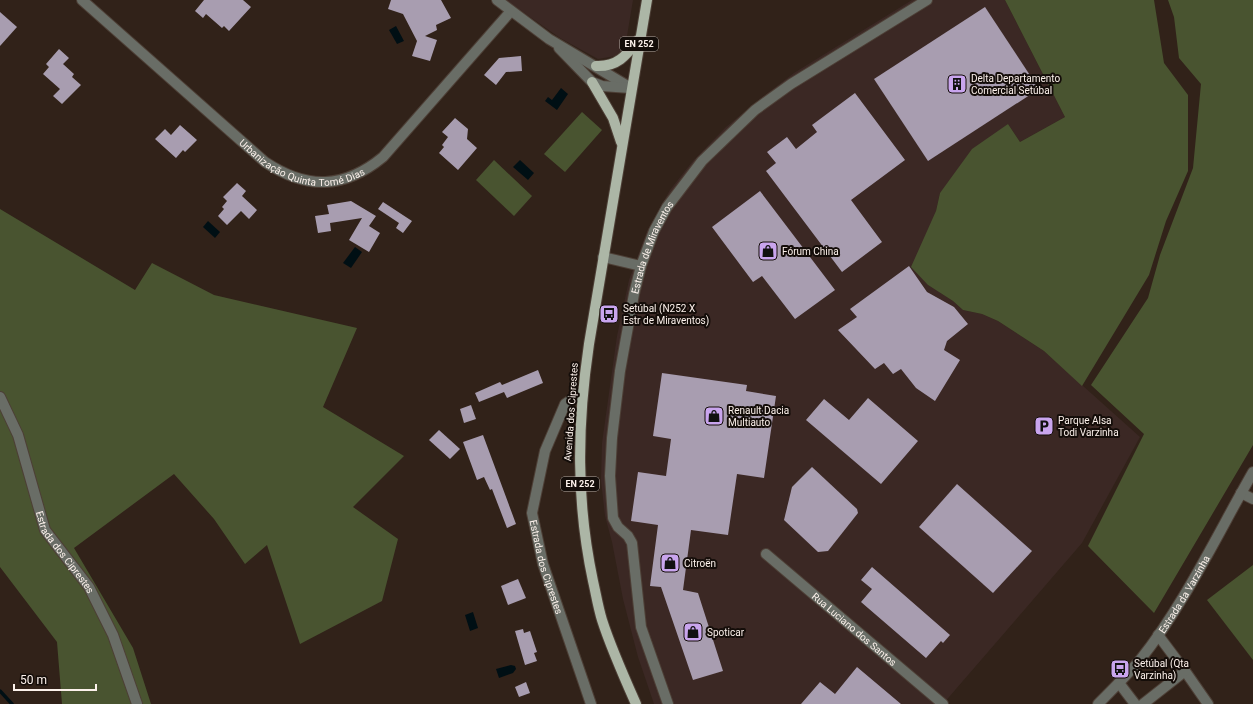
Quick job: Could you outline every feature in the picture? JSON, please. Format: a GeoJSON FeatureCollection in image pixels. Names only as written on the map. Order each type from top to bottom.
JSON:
{"type":"FeatureCollection","features":[{"type":"Feature","properties":{"kind":"main road","name":"EN 252"},"geometry":{"type":"LineString","coordinates":[[603,257],[647,0]]}},
{"type":"Feature","properties":{"kind":"main road"},"geometry":{"type":"LineString","coordinates":[[596,66],[612,65],[620,61],[640,39]]}},
{"type":"Feature","properties":{"kind":"main road"},"geometry":{"type":"LineString","coordinates":[[592,82],[614,118],[622,145]]}},
{"type":"Feature","properties":{"kind":"main road","name":"Avenida dos Ciprestes"},"geometry":{"type":"LineString","coordinates":[[603,257],[583,392],[579,459],[582,511],[587,551],[602,619],[636,704]]}},
{"type":"Feature","properties":{"kind":"street","name":"Urbanização Quinta Tomé Dias"},"geometry":{"type":"LineString","coordinates":[[82,0],[265,162],[296,179],[317,182],[335,181],[351,177],[369,169],[383,157],[512,11]]}},
{"type":"Feature","properties":{"kind":"street"},"geometry":{"type":"LineString","coordinates":[[497,0],[549,38],[631,88]]}},
{"type":"Feature","properties":{"kind":"street","name":"Estrada de Miraventos"},"geometry":{"type":"LineString","coordinates":[[668,704],[641,626],[632,543],[628,536],[618,527],[613,518],[611,507],[610,476],[617,396],[626,339],[641,266],[654,231],[667,207],[702,161],[736,127],[755,110],[791,84],[927,0]]}},
{"type":"Feature","properties":{"kind":"street"},"geometry":{"type":"LineString","coordinates":[[549,38],[592,82],[602,86],[631,88]]}},
{"type":"Feature","properties":{"kind":"street"},"geometry":{"type":"LineString","coordinates":[[603,257],[641,266]]}},
{"type":"Feature","properties":{"kind":"street","name":"Estrada dos Ciprestes"},"geometry":{"type":"LineString","coordinates":[[583,392],[566,404],[545,450],[532,514],[543,564],[591,704]]}},
{"type":"Feature","properties":{"kind":"street","name":"Estrada dos Ciprestes"},"geometry":{"type":"LineString","coordinates":[[0,397],[18,435],[45,530],[89,587],[113,635],[137,704]]}},
{"type":"Feature","properties":{"kind":"street","name":"Estrada da Varzinha"},"geometry":{"type":"LineString","coordinates":[[1098,704],[1140,660],[1158,635],[1193,578],[1253,472]]}},
{"type":"Feature","properties":{"kind":"street"},"geometry":{"type":"LineString","coordinates":[[1241,493],[1253,499]]}},
{"type":"Feature","properties":{"kind":"street","name":"Rua Luciano dos Santos"},"geometry":{"type":"LineString","coordinates":[[766,554],[943,704]]}},
{"type":"Feature","properties":{"kind":"street"},"geometry":{"type":"LineString","coordinates":[[1158,635],[1208,704]]}},
{"type":"Feature","properties":{"kind":"street"},"geometry":{"type":"LineString","coordinates":[[1143,704],[1185,671]]}},
{"type":"Feature","properties":{"kind":"street"},"geometry":{"type":"LineString","coordinates":[[1119,683],[1135,704]]}},
{"type":"Feature","properties":{"kind":"shaded area"},"geometry":{"type":"Polygon","coordinates":[[[506,0],[633,0],[626,42],[621,51],[615,56],[598,59],[560,38],[506,0]]]}},
{"type":"Feature","properties":{"kind":"shaded area"},"geometry":{"type":"Polygon","coordinates":[[[912,0],[1005,0],[1065,117],[1020,142],[1008,124],[940,193],[936,211],[928,285],[953,301],[963,310],[982,314],[998,321],[1044,351],[1140,437],[1082,543],[943,704],[654,704],[638,657],[623,599],[612,542],[605,516],[601,480],[602,443],[617,336],[629,280],[647,231],[670,190],[692,162],[726,127],[794,73],[912,0]]]}},
{"type":"Feature","properties":{"kind":"shaded area"},"geometry":{"type":"Polygon","coordinates":[[[396,26],[404,41],[397,44],[389,30],[396,26]]]}},
{"type":"Feature","properties":{"kind":"shaded area"},"geometry":{"type":"Polygon","coordinates":[[[561,88],[568,94],[557,110],[545,101],[548,97],[552,100],[561,88]]]}},
{"type":"Feature","properties":{"kind":"shaded area"},"geometry":{"type":"Polygon","coordinates":[[[520,160],[534,173],[528,180],[513,167],[520,160]]]}},
{"type":"Feature","properties":{"kind":"shaded area"},"geometry":{"type":"Polygon","coordinates":[[[208,221],[220,232],[215,238],[203,227],[208,221]]]}},
{"type":"Feature","properties":{"kind":"shaded area"},"geometry":{"type":"Polygon","coordinates":[[[355,247],[362,252],[351,268],[343,263],[355,247]]]}},
{"type":"Feature","properties":{"kind":"shaded area"},"geometry":{"type":"Polygon","coordinates":[[[473,612],[478,628],[470,631],[465,615],[473,612]]]}},
{"type":"Feature","properties":{"kind":"shaded area"},"geometry":{"type":"Polygon","coordinates":[[[511,665],[515,666],[516,669],[513,673],[499,678],[496,669],[511,665]]]}},
{"type":"Feature","properties":{"kind":"green space"},"geometry":{"type":"Polygon","coordinates":[[[1005,0],[1154,0],[1164,63],[1188,95],[1188,171],[1166,221],[1149,275],[1082,386],[1044,351],[998,321],[982,314],[963,310],[953,301],[928,285],[911,267],[936,211],[940,193],[972,149],[1008,124],[1020,142],[1065,117],[1005,0]]]}},
{"type":"Feature","properties":{"kind":"green space"},"geometry":{"type":"Polygon","coordinates":[[[1168,0],[1253,0],[1253,445],[1154,613],[1088,546],[1144,434],[1091,385],[1148,298],[1160,255],[1193,168],[1201,84],[1179,58],[1174,17],[1168,0]]]}},
{"type":"Feature","properties":{"kind":"green space"},"geometry":{"type":"Polygon","coordinates":[[[582,112],[602,130],[565,172],[544,154],[582,112]]]}},
{"type":"Feature","properties":{"kind":"green space"},"geometry":{"type":"Polygon","coordinates":[[[494,160],[532,196],[514,216],[476,180],[494,160]]]}},
{"type":"Feature","properties":{"kind":"green space"},"geometry":{"type":"Polygon","coordinates":[[[0,209],[135,290],[152,263],[214,295],[357,328],[323,407],[404,456],[353,507],[398,539],[382,601],[300,644],[267,545],[245,564],[214,519],[174,474],[74,548],[133,648],[151,704],[62,704],[57,642],[0,567],[0,209]]]}},
{"type":"Feature","properties":{"kind":"green space"},"geometry":{"type":"Polygon","coordinates":[[[1253,565],[1253,660],[1207,600],[1253,565]]]}},
{"type":"Feature","properties":{"kind":"building"},"geometry":{"type":"Polygon","coordinates":[[[204,0],[243,0],[251,7],[229,31],[224,26],[222,28],[206,14],[203,18],[195,11],[204,0]]]}},
{"type":"Feature","properties":{"kind":"building"},"geometry":{"type":"Polygon","coordinates":[[[391,0],[441,0],[451,18],[436,25],[437,30],[425,36],[437,40],[430,61],[412,56],[417,41],[403,14],[388,9],[391,0]]]}},
{"type":"Feature","properties":{"kind":"building","name":"Delta Departamento Comercial Setúbal"},"geometry":{"type":"Polygon","coordinates":[[[985,7],[1039,89],[928,161],[874,79],[985,7]]]}},
{"type":"Feature","properties":{"kind":"building"},"geometry":{"type":"Polygon","coordinates":[[[0,12],[17,27],[0,46],[0,12]]]}},
{"type":"Feature","properties":{"kind":"building"},"geometry":{"type":"Polygon","coordinates":[[[59,49],[69,58],[63,64],[74,74],[72,77],[81,85],[62,104],[53,96],[60,89],[43,74],[49,67],[46,64],[59,49]]]}},
{"type":"Feature","properties":{"kind":"building"},"geometry":{"type":"Polygon","coordinates":[[[521,56],[522,71],[506,72],[496,85],[484,75],[499,58],[521,56]]]}},
{"type":"Feature","properties":{"kind":"building"},"geometry":{"type":"Polygon","coordinates":[[[855,93],[905,160],[851,200],[882,242],[842,272],[766,171],[776,163],[767,152],[787,137],[796,149],[817,132],[812,125],[855,93]]]}},
{"type":"Feature","properties":{"kind":"building"},"geometry":{"type":"Polygon","coordinates":[[[455,118],[468,129],[467,139],[477,148],[458,170],[439,153],[444,147],[442,145],[448,137],[442,132],[455,118]]]}},
{"type":"Feature","properties":{"kind":"building"},"geometry":{"type":"Polygon","coordinates":[[[180,125],[197,140],[185,152],[183,150],[176,158],[155,139],[165,129],[171,135],[180,125]]]}},
{"type":"Feature","properties":{"kind":"building"},"geometry":{"type":"Polygon","coordinates":[[[237,183],[246,191],[242,196],[257,210],[249,219],[241,211],[227,225],[218,216],[224,209],[222,207],[227,201],[223,197],[237,183]]]}},
{"type":"Feature","properties":{"kind":"building","name":"Fórum China"},"geometry":{"type":"Polygon","coordinates":[[[760,191],[835,290],[795,319],[762,276],[753,282],[712,227],[760,191]]]}},
{"type":"Feature","properties":{"kind":"building"},"geometry":{"type":"Polygon","coordinates":[[[351,201],[376,216],[369,226],[380,233],[369,252],[349,240],[362,218],[330,223],[331,231],[318,233],[315,216],[329,214],[327,205],[351,201]]]}},
{"type":"Feature","properties":{"kind":"building"},"geometry":{"type":"Polygon","coordinates":[[[383,202],[412,221],[403,233],[396,228],[399,223],[378,209],[383,202]]]}},
{"type":"Feature","properties":{"kind":"building"},"geometry":{"type":"Polygon","coordinates":[[[909,266],[927,292],[954,307],[968,324],[947,341],[944,350],[960,360],[935,401],[916,388],[901,369],[893,374],[884,363],[875,369],[838,330],[857,317],[850,309],[909,266]]]}},
{"type":"Feature","properties":{"kind":"building"},"geometry":{"type":"Polygon","coordinates":[[[538,370],[543,383],[507,398],[504,392],[479,402],[475,393],[500,382],[502,385],[538,370]]]}},
{"type":"Feature","properties":{"kind":"building"},"geometry":{"type":"Polygon","coordinates":[[[662,373],[747,385],[746,391],[776,396],[764,478],[737,474],[728,535],[691,530],[683,590],[698,593],[723,671],[693,680],[661,587],[650,586],[658,525],[631,521],[638,472],[666,476],[671,439],[653,436],[662,373]]]}},
{"type":"Feature","properties":{"kind":"building"},"geometry":{"type":"Polygon","coordinates":[[[868,398],[918,441],[881,484],[806,420],[824,399],[849,420],[868,398]]]}},
{"type":"Feature","properties":{"kind":"building"},"geometry":{"type":"Polygon","coordinates":[[[471,405],[476,419],[464,423],[460,409],[471,405]]]}},
{"type":"Feature","properties":{"kind":"building"},"geometry":{"type":"Polygon","coordinates":[[[439,430],[460,449],[450,459],[429,440],[439,430]]]}},
{"type":"Feature","properties":{"kind":"building"},"geometry":{"type":"Polygon","coordinates":[[[483,435],[516,524],[507,528],[492,489],[490,490],[484,477],[477,480],[463,442],[483,435]]]}},
{"type":"Feature","properties":{"kind":"building"},"geometry":{"type":"Polygon","coordinates":[[[812,467],[857,509],[858,513],[828,551],[818,552],[784,520],[792,487],[812,467]]]}},
{"type":"Feature","properties":{"kind":"building"},"geometry":{"type":"Polygon","coordinates":[[[957,484],[1032,551],[993,593],[919,527],[957,484]]]}},
{"type":"Feature","properties":{"kind":"building"},"geometry":{"type":"Polygon","coordinates":[[[872,567],[950,635],[943,643],[941,641],[926,658],[861,602],[872,589],[861,580],[872,567]]]}},
{"type":"Feature","properties":{"kind":"building"},"geometry":{"type":"Polygon","coordinates":[[[518,579],[526,598],[508,605],[501,586],[518,579]]]}},
{"type":"Feature","properties":{"kind":"building"},"geometry":{"type":"Polygon","coordinates":[[[523,629],[524,633],[530,631],[537,652],[534,653],[537,661],[525,665],[515,631],[523,629]]]}},
{"type":"Feature","properties":{"kind":"building"},"geometry":{"type":"Polygon","coordinates":[[[857,667],[901,704],[801,704],[820,682],[835,694],[857,667]]]}},
{"type":"Feature","properties":{"kind":"building"},"geometry":{"type":"Polygon","coordinates":[[[526,682],[530,693],[519,697],[515,687],[526,682]]]}},
{"type":"Feature","properties":{"kind":"waterway"},"geometry":{"type":"LineString","coordinates":[[0,691],[12,704]]}},
{"type":"Feature","properties":{"kind":"place","name":"Delta Departamento Comercial Setúbal"},"geometry":{"type":"Point","coordinates":[957,84]}},
{"type":"Feature","properties":{"kind":"place","name":"Fórum China"},"geometry":{"type":"Point","coordinates":[768,251]}},
{"type":"Feature","properties":{"kind":"place","name":"Setúbal (N252 X Estr de Miraventos)"},"geometry":{"type":"Point","coordinates":[609,314]}},
{"type":"Feature","properties":{"kind":"place","name":"Renault Dacia Multiauto"},"geometry":{"type":"Point","coordinates":[714,416]}},
{"type":"Feature","properties":{"kind":"place","name":"Parque Alsa Todi Varzinha"},"geometry":{"type":"Point","coordinates":[1044,426]}},
{"type":"Feature","properties":{"kind":"place","name":"Citroën"},"geometry":{"type":"Point","coordinates":[670,563]}},
{"type":"Feature","properties":{"kind":"place","name":"Spoticar"},"geometry":{"type":"Point","coordinates":[693,632]}},
{"type":"Feature","properties":{"kind":"place","name":"Setúbal (Qta Varzinha)"},"geometry":{"type":"Point","coordinates":[1120,669]}}]}
